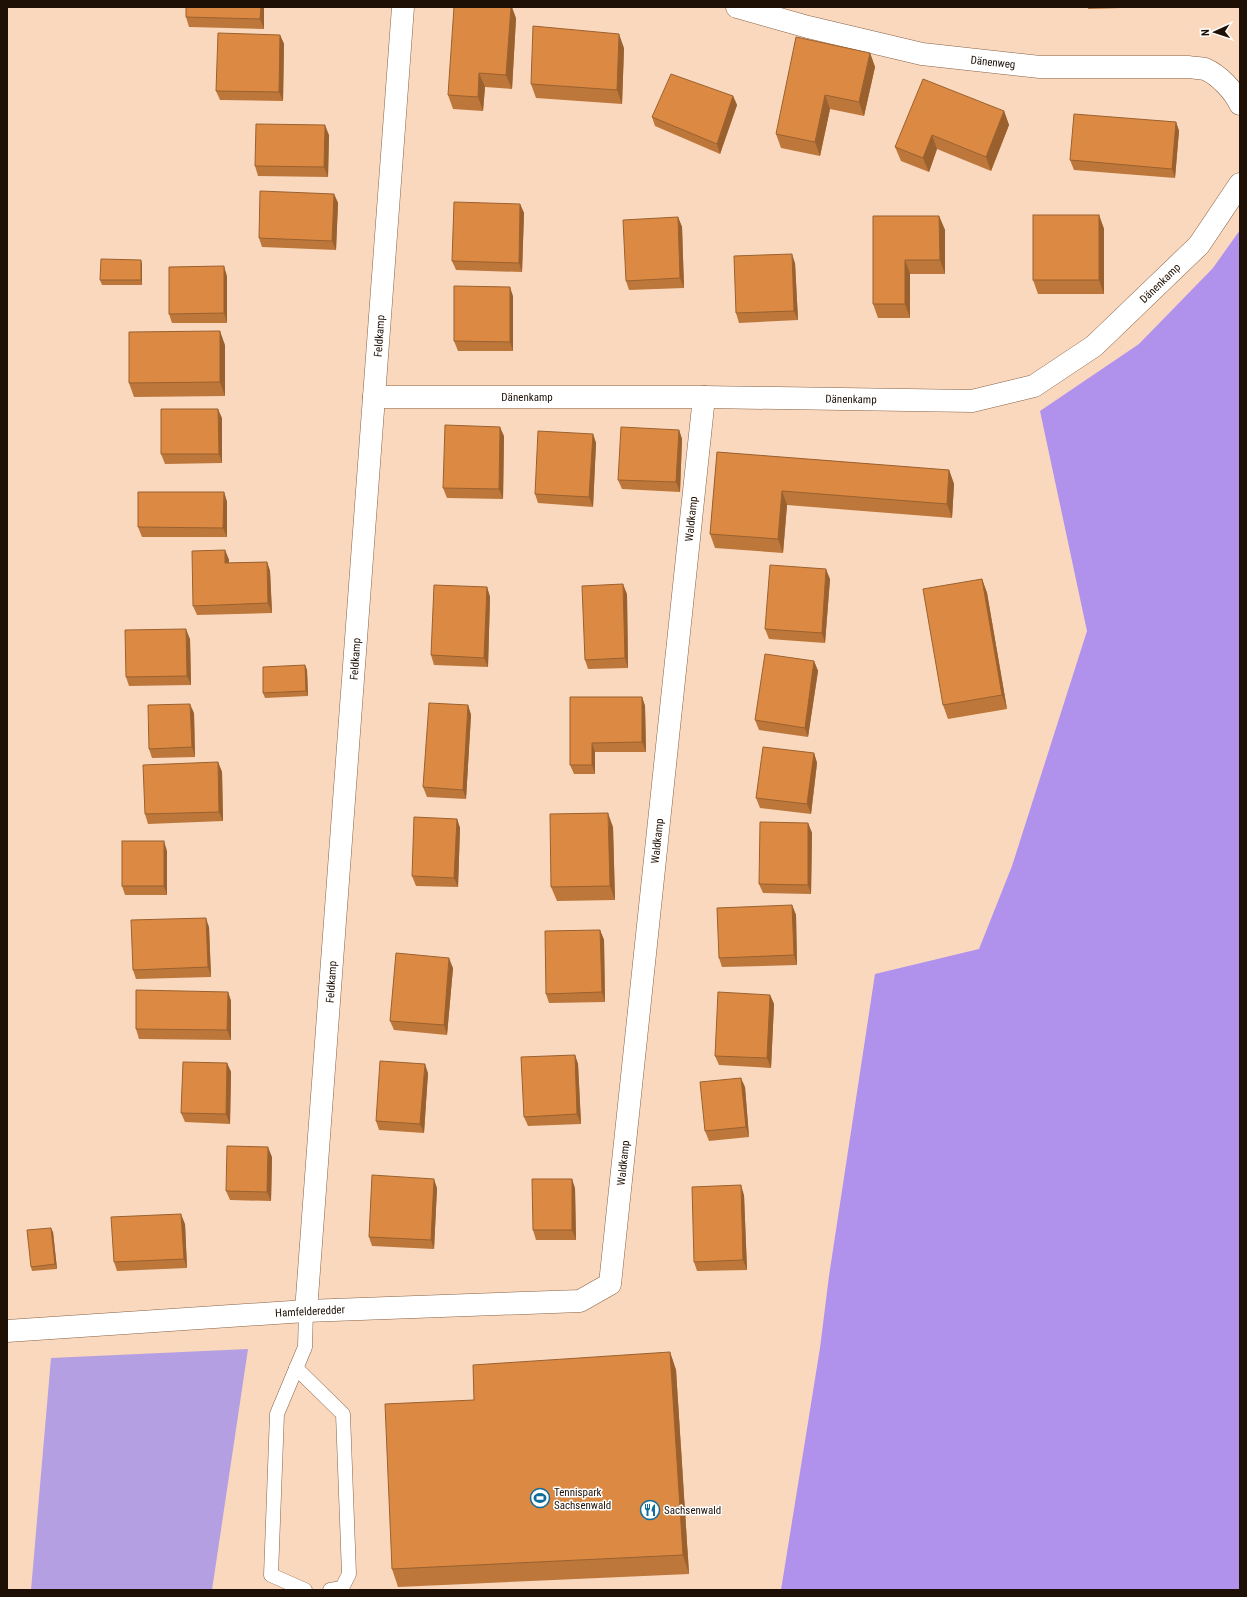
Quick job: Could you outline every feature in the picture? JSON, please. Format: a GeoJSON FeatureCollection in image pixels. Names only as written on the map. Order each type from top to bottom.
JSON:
{"type":"FeatureCollection","features":[{"type":"Feature","properties":{"kind":"street","name":"Feldkamp"},"geometry":{"type":"LineString","coordinates":[[306,1311],[401,12],[403,7]]}},
{"type":"Feature","properties":{"kind":"street","name":"Dänenweg"},"geometry":{"type":"LineString","coordinates":[[737,7],[808,27],[922,54],[1040,67],[1189,67],[1205,69],[1221,80],[1238,99],[1240,104]]}},
{"type":"Feature","properties":{"kind":"street","name":"Dänenkamp"},"geometry":{"type":"LineString","coordinates":[[374,397],[704,398],[972,401],[1034,386],[1094,346],[1199,245],[1240,184]]}},
{"type":"Feature","properties":{"kind":"street","name":"Waldkamp"},"geometry":{"type":"LineString","coordinates":[[610,1284],[704,398]]}},
{"type":"Feature","properties":{"kind":"street","name":"Hamfelderedder"},"geometry":{"type":"LineString","coordinates":[[7,1330],[306,1311],[580,1301],[610,1284]]}},
{"type":"Feature","properties":{"kind":"lane"},"geometry":{"type":"LineString","coordinates":[[305,1590],[271,1575],[277,1414],[305,1347],[306,1311]]}},
{"type":"Feature","properties":{"kind":"lane"},"geometry":{"type":"LineString","coordinates":[[296,1368],[342,1414],[349,1574],[342,1588],[330,1590]]}},
{"type":"Feature","properties":{"kind":"shaded area"},"geometry":{"type":"Polygon","coordinates":[[[1240,230],[1240,1590],[781,1590],[820,1348],[829,1276],[875,974],[979,949],[1012,866],[1087,631],[1040,411],[1139,344],[1213,268],[1240,230]]]}},
{"type":"Feature","properties":{"kind":"shaded area"},"geometry":{"type":"Polygon","coordinates":[[[248,1349],[212,1590],[31,1590],[51,1358],[248,1349]]]}},
{"type":"Feature","properties":{"kind":"building"},"geometry":{"type":"Polygon","coordinates":[[[186,7],[261,7],[260,19],[186,17],[186,7]]]}},
{"type":"Feature","properties":{"kind":"building"},"geometry":{"type":"Polygon","coordinates":[[[454,7],[511,7],[506,75],[479,73],[478,97],[448,95],[454,7]]]}},
{"type":"Feature","properties":{"kind":"building"},"geometry":{"type":"Polygon","coordinates":[[[533,26],[619,34],[617,90],[531,84],[533,26]]]}},
{"type":"Feature","properties":{"kind":"building"},"geometry":{"type":"Polygon","coordinates":[[[218,33],[280,35],[279,92],[216,91],[218,33]]]}},
{"type":"Feature","properties":{"kind":"building"},"geometry":{"type":"Polygon","coordinates":[[[796,37],[870,53],[859,102],[825,95],[815,142],[776,134],[796,37]]]}},
{"type":"Feature","properties":{"kind":"building"},"geometry":{"type":"Polygon","coordinates":[[[671,74],[733,96],[717,144],[652,117],[671,74]]]}},
{"type":"Feature","properties":{"kind":"building"},"geometry":{"type":"Polygon","coordinates":[[[923,79],[1004,111],[986,157],[932,135],[923,158],[895,147],[923,79]]]}},
{"type":"Feature","properties":{"kind":"building"},"geometry":{"type":"Polygon","coordinates":[[[1074,114],[1176,122],[1172,169],[1070,160],[1074,114]]]}},
{"type":"Feature","properties":{"kind":"building"},"geometry":{"type":"Polygon","coordinates":[[[256,124],[325,125],[324,167],[255,166],[256,124]]]}},
{"type":"Feature","properties":{"kind":"building"},"geometry":{"type":"Polygon","coordinates":[[[260,191],[334,194],[332,241],[259,238],[260,191]]]}},
{"type":"Feature","properties":{"kind":"building"},"geometry":{"type":"Polygon","coordinates":[[[454,202],[520,204],[519,263],[452,261],[454,202]]]}},
{"type":"Feature","properties":{"kind":"building"},"geometry":{"type":"Polygon","coordinates":[[[1033,215],[1099,215],[1099,280],[1033,280],[1033,215]]]}},
{"type":"Feature","properties":{"kind":"building"},"geometry":{"type":"Polygon","coordinates":[[[873,216],[939,216],[940,260],[905,260],[905,304],[873,304],[873,216]]]}},
{"type":"Feature","properties":{"kind":"building"},"geometry":{"type":"Polygon","coordinates":[[[678,217],[680,278],[626,281],[623,220],[678,217]]]}},
{"type":"Feature","properties":{"kind":"building"},"geometry":{"type":"Polygon","coordinates":[[[792,254],[794,311],[736,313],[734,256],[792,254]]]}},
{"type":"Feature","properties":{"kind":"building"},"geometry":{"type":"Polygon","coordinates":[[[101,259],[141,260],[141,280],[100,280],[101,259]]]}},
{"type":"Feature","properties":{"kind":"building"},"geometry":{"type":"Polygon","coordinates":[[[224,266],[224,313],[169,314],[169,267],[224,266]]]}},
{"type":"Feature","properties":{"kind":"building"},"geometry":{"type":"Polygon","coordinates":[[[454,286],[510,287],[510,342],[454,341],[454,286]]]}},
{"type":"Feature","properties":{"kind":"building"},"geometry":{"type":"Polygon","coordinates":[[[220,331],[220,382],[129,383],[129,332],[220,331]]]}},
{"type":"Feature","properties":{"kind":"building"},"geometry":{"type":"Polygon","coordinates":[[[161,409],[218,409],[219,454],[161,454],[161,409]]]}},
{"type":"Feature","properties":{"kind":"building"},"geometry":{"type":"Polygon","coordinates":[[[445,425],[500,427],[499,489],[443,488],[445,425]]]}},
{"type":"Feature","properties":{"kind":"building"},"geometry":{"type":"Polygon","coordinates":[[[621,427],[679,430],[676,482],[618,480],[621,427]]]}},
{"type":"Feature","properties":{"kind":"building"},"geometry":{"type":"Polygon","coordinates":[[[538,431],[593,434],[589,497],[535,494],[538,431]]]}},
{"type":"Feature","properties":{"kind":"building"},"geometry":{"type":"Polygon","coordinates":[[[717,452],[949,470],[947,504],[782,491],[778,539],[710,534],[717,452]]]}},
{"type":"Feature","properties":{"kind":"building"},"geometry":{"type":"Polygon","coordinates":[[[138,492],[224,492],[223,528],[138,527],[138,492]]]}},
{"type":"Feature","properties":{"kind":"building"},"geometry":{"type":"Polygon","coordinates":[[[225,550],[225,563],[267,562],[268,603],[193,606],[192,551],[225,550]]]}},
{"type":"Feature","properties":{"kind":"building"},"geometry":{"type":"Polygon","coordinates":[[[770,565],[826,569],[822,633],[765,629],[770,565]]]}},
{"type":"Feature","properties":{"kind":"building"},"geometry":{"type":"Polygon","coordinates":[[[982,579],[1002,695],[943,705],[923,589],[982,579]]]}},
{"type":"Feature","properties":{"kind":"building"},"geometry":{"type":"Polygon","coordinates":[[[623,584],[625,658],[585,660],[582,586],[623,584]]]}},
{"type":"Feature","properties":{"kind":"building"},"geometry":{"type":"Polygon","coordinates":[[[434,585],[487,587],[484,658],[431,655],[434,585]]]}},
{"type":"Feature","properties":{"kind":"building"},"geometry":{"type":"Polygon","coordinates":[[[186,629],[187,676],[126,677],[125,630],[186,629]]]}},
{"type":"Feature","properties":{"kind":"building"},"geometry":{"type":"Polygon","coordinates":[[[765,654],[814,661],[805,728],[755,720],[765,654]]]}},
{"type":"Feature","properties":{"kind":"building"},"geometry":{"type":"Polygon","coordinates":[[[305,665],[306,691],[263,693],[263,667],[305,665]]]}},
{"type":"Feature","properties":{"kind":"building"},"geometry":{"type":"Polygon","coordinates":[[[570,697],[642,697],[642,742],[592,743],[592,765],[570,765],[570,697]]]}},
{"type":"Feature","properties":{"kind":"building"},"geometry":{"type":"Polygon","coordinates":[[[429,703],[468,705],[463,790],[423,787],[429,703]]]}},
{"type":"Feature","properties":{"kind":"building"},"geometry":{"type":"Polygon","coordinates":[[[190,704],[192,747],[149,749],[148,705],[190,704]]]}},
{"type":"Feature","properties":{"kind":"building"},"geometry":{"type":"Polygon","coordinates":[[[763,747],[814,753],[807,804],[756,798],[763,747]]]}},
{"type":"Feature","properties":{"kind":"building"},"geometry":{"type":"Polygon","coordinates":[[[218,762],[219,812],[145,814],[143,765],[218,762]]]}},
{"type":"Feature","properties":{"kind":"building"},"geometry":{"type":"Polygon","coordinates":[[[608,813],[610,886],[551,887],[550,814],[608,813]]]}},
{"type":"Feature","properties":{"kind":"building"},"geometry":{"type":"Polygon","coordinates":[[[414,817],[457,819],[454,878],[412,876],[414,817]]]}},
{"type":"Feature","properties":{"kind":"building"},"geometry":{"type":"Polygon","coordinates":[[[760,822],[808,823],[808,885],[759,884],[760,822]]]}},
{"type":"Feature","properties":{"kind":"building"},"geometry":{"type":"Polygon","coordinates":[[[122,841],[164,841],[164,886],[122,886],[122,841]]]}},
{"type":"Feature","properties":{"kind":"building"},"geometry":{"type":"Polygon","coordinates":[[[792,905],[794,955],[719,958],[717,908],[792,905]]]}},
{"type":"Feature","properties":{"kind":"building"},"geometry":{"type":"Polygon","coordinates":[[[206,918],[208,967],[133,970],[131,920],[206,918]]]}},
{"type":"Feature","properties":{"kind":"building"},"geometry":{"type":"Polygon","coordinates":[[[600,930],[602,992],[546,994],[545,931],[600,930]]]}},
{"type":"Feature","properties":{"kind":"building"},"geometry":{"type":"Polygon","coordinates":[[[396,953],[449,958],[444,1025],[390,1021],[396,953]]]}},
{"type":"Feature","properties":{"kind":"building"},"geometry":{"type":"Polygon","coordinates":[[[136,990],[228,992],[227,1030],[136,1029],[136,990]]]}},
{"type":"Feature","properties":{"kind":"building"},"geometry":{"type":"Polygon","coordinates":[[[718,992],[770,995],[767,1058],[715,1056],[718,992]]]}},
{"type":"Feature","properties":{"kind":"building"},"geometry":{"type":"Polygon","coordinates":[[[575,1055],[577,1114],[524,1117],[521,1057],[575,1055]]]}},
{"type":"Feature","properties":{"kind":"building"},"geometry":{"type":"Polygon","coordinates":[[[380,1061],[425,1064],[420,1124],[376,1121],[380,1061]]]}},
{"type":"Feature","properties":{"kind":"building"},"geometry":{"type":"Polygon","coordinates":[[[183,1062],[227,1063],[226,1114],[181,1113],[183,1062]]]}},
{"type":"Feature","properties":{"kind":"building"},"geometry":{"type":"Polygon","coordinates":[[[741,1078],[746,1127],[705,1131],[700,1082],[741,1078]]]}},
{"type":"Feature","properties":{"kind":"building"},"geometry":{"type":"Polygon","coordinates":[[[227,1146],[268,1147],[267,1192],[226,1191],[227,1146]]]}},
{"type":"Feature","properties":{"kind":"building"},"geometry":{"type":"Polygon","coordinates":[[[372,1175],[434,1179],[431,1240],[369,1237],[372,1175]]]}},
{"type":"Feature","properties":{"kind":"building"},"geometry":{"type":"Polygon","coordinates":[[[532,1179],[572,1179],[572,1230],[533,1230],[532,1179]]]}},
{"type":"Feature","properties":{"kind":"building"},"geometry":{"type":"Polygon","coordinates":[[[741,1185],[743,1260],[694,1262],[692,1187],[741,1185]]]}},
{"type":"Feature","properties":{"kind":"building"},"geometry":{"type":"Polygon","coordinates":[[[181,1214],[184,1259],[114,1262],[111,1217],[181,1214]]]}},
{"type":"Feature","properties":{"kind":"building"},"geometry":{"type":"Polygon","coordinates":[[[51,1228],[55,1264],[31,1267],[27,1230],[51,1228]]]}},
{"type":"Feature","properties":{"kind":"building","name":"Tennispark Sachsenwald"},"geometry":{"type":"Polygon","coordinates":[[[670,1352],[683,1555],[392,1569],[385,1404],[474,1400],[473,1365],[670,1352]]]}},
{"type":"Feature","properties":{"kind":"place","name":"Tennispark Sachsenwald"},"geometry":{"type":"Point","coordinates":[540,1498]}},
{"type":"Feature","properties":{"kind":"place","name":"Sachsenwald"},"geometry":{"type":"Point","coordinates":[650,1510]}}]}
